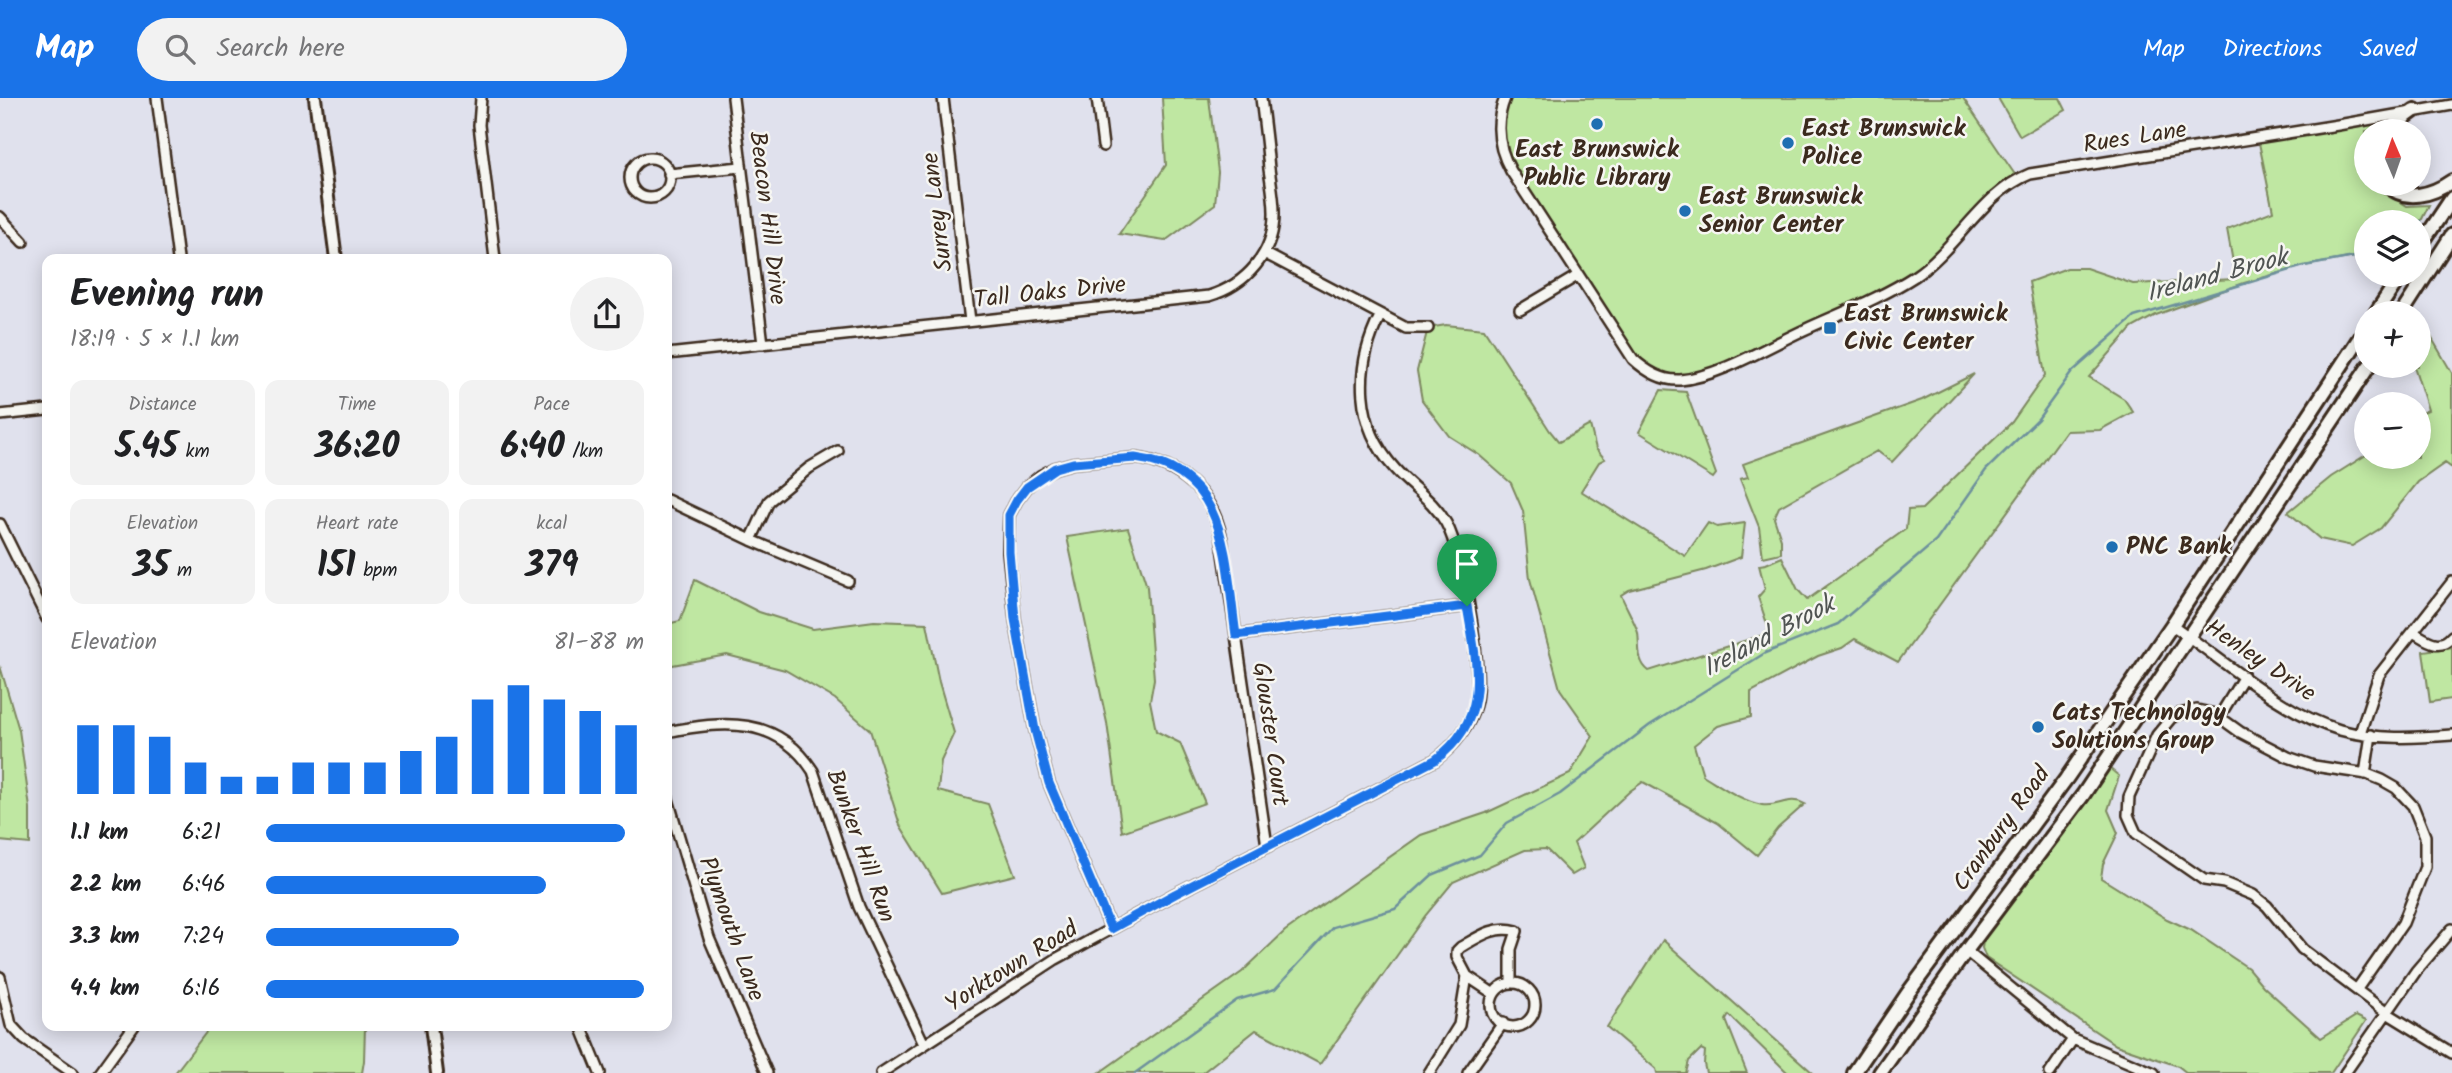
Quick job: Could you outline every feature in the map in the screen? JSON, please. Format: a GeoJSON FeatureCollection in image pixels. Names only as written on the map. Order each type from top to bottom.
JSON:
{"type":"FeatureCollection","features":[{"type":"Feature","properties":{"kind":"main road"},"geometry":{"type":"LineString","coordinates":[[2403,119],[2415,110]]}},
{"type":"Feature","properties":{"kind":"main road"},"geometry":{"type":"LineString","coordinates":[[2431,191],[2452,181]]}},
{"type":"Feature","properties":{"kind":"main road"},"geometry":{"type":"LineString","coordinates":[[2431,229],[2452,198]]}},
{"type":"Feature","properties":{"kind":"main road"},"geometry":{"type":"LineString","coordinates":[[2410,301],[2452,235]]}},
{"type":"Feature","properties":{"kind":"main road","name":"Cranbury Road"},"geometry":{"type":"LineString","coordinates":[[1854,1073],[1931,961],[2066,779],[2172,625],[2354,346]]}},
{"type":"Feature","properties":{"kind":"main road","name":"Cranbury Road"},"geometry":{"type":"LineString","coordinates":[[1880,1073],[1966,951],[2083,795],[2361,378]]}},
{"type":"Feature","properties":{"kind":"street"},"geometry":{"type":"LineString","coordinates":[[157,98],[177,254]]}},
{"type":"Feature","properties":{"kind":"street"},"geometry":{"type":"LineString","coordinates":[[315,98],[335,254]]}},
{"type":"Feature","properties":{"kind":"street"},"geometry":{"type":"LineString","coordinates":[[481,98],[479,125],[494,254]]}},
{"type":"Feature","properties":{"kind":"street","name":"Beacon Hill Drive"},"geometry":{"type":"LineString","coordinates":[[733,98],[763,344]]}},
{"type":"Feature","properties":{"kind":"street","name":"Surrey Lane"},"geometry":{"type":"LineString","coordinates":[[943,98],[970,321]]}},
{"type":"Feature","properties":{"kind":"street"},"geometry":{"type":"LineString","coordinates":[[1097,98],[1103,146]]}},
{"type":"Feature","properties":{"kind":"street","name":"Tall Oaks Drive"},"geometry":{"type":"LineString","coordinates":[[672,353],[1209,296],[1225,290],[1253,269],[1264,253],[1273,229],[1274,211],[1261,98]]}},
{"type":"Feature","properties":{"kind":"street"},"geometry":{"type":"LineString","coordinates":[[1504,98],[1499,130],[1506,163],[1577,276],[1520,310]]}},
{"type":"Feature","properties":{"kind":"street","name":"Rues Lane"},"geometry":{"type":"LineString","coordinates":[[1577,276],[1633,359],[1644,369],[1671,380],[1698,377],[1849,310],[1916,275],[2006,186],[2030,174],[2379,119],[2452,104]]}},
{"type":"Feature","properties":{"kind":"street"},"geometry":{"type":"LineString","coordinates":[[647,158],[659,160],[669,174],[667,187],[653,197],[646,197],[636,191],[630,180],[630,174],[636,164],[647,158]]}},
{"type":"Feature","properties":{"kind":"street"},"geometry":{"type":"LineString","coordinates":[[669,174],[741,167]]}},
{"type":"Feature","properties":{"kind":"street"},"geometry":{"type":"LineString","coordinates":[[0,217],[23,242]]}},
{"type":"Feature","properties":{"kind":"street"},"geometry":{"type":"LineString","coordinates":[[1264,253],[1406,328],[1428,328]]}},
{"type":"Feature","properties":{"kind":"street","name":"Yorktown Road"},"geometry":{"type":"LineString","coordinates":[[881,1073],[1056,959],[1426,765],[1443,754],[1457,740],[1472,714],[1478,685],[1460,560],[1445,522],[1428,499],[1387,460],[1368,425],[1362,399],[1362,372],[1367,346],[1380,316]]}},
{"type":"Feature","properties":{"kind":"street"},"geometry":{"type":"LineString","coordinates":[[0,415],[42,411]]}},
{"type":"Feature","properties":{"kind":"street"},"geometry":{"type":"LineString","coordinates":[[751,540],[769,501],[810,468],[838,451]]}},
{"type":"Feature","properties":{"kind":"street","name":"Glouster Court"},"geometry":{"type":"LineString","coordinates":[[1111,929],[1049,783],[1035,730],[1021,657],[1009,552],[1009,515],[1027,487],[1055,468],[1073,463],[1135,458],[1164,464],[1181,474],[1203,494],[1218,520],[1268,846]]}},
{"type":"Feature","properties":{"kind":"street"},"geometry":{"type":"LineString","coordinates":[[672,502],[751,540],[848,581]]}},
{"type":"Feature","properties":{"kind":"street"},"geometry":{"type":"LineString","coordinates":[[0,524],[42,609]]}},
{"type":"Feature","properties":{"kind":"street"},"geometry":{"type":"LineString","coordinates":[[2360,733],[2379,675],[2452,582]]}},
{"type":"Feature","properties":{"kind":"street"},"geometry":{"type":"LineString","coordinates":[[1236,635],[1467,606]]}},
{"type":"Feature","properties":{"kind":"street","name":"Henley Drive"},"geometry":{"type":"LineString","coordinates":[[2172,625],[2299,714],[2340,730],[2371,735],[2452,735]]}},
{"type":"Feature","properties":{"kind":"street"},"geometry":{"type":"LineString","coordinates":[[2413,632],[2438,644],[2444,643],[2452,636]]}},
{"type":"Feature","properties":{"kind":"street"},"geometry":{"type":"LineString","coordinates":[[2219,717],[2244,676]]}},
{"type":"Feature","properties":{"kind":"street"},"geometry":{"type":"LineString","coordinates":[[2357,989],[2403,923],[2425,867],[2427,852],[2423,828],[2413,806],[2390,784],[2365,774],[2340,771],[2288,757],[2263,746],[2206,711],[2188,711],[2164,724],[2129,797],[2128,815],[2132,828],[2204,880],[2224,883],[2253,895],[2267,906],[2302,949],[2387,1013],[2452,1053]]}},
{"type":"Feature","properties":{"kind":"street","name":"Bunker Hill Run"},"geometry":{"type":"LineString","coordinates":[[672,731],[704,724],[743,724],[792,746],[806,760],[813,771],[859,907],[924,1044]]}},
{"type":"Feature","properties":{"kind":"street"},"geometry":{"type":"LineString","coordinates":[[2365,774],[2371,735]]}},
{"type":"Feature","properties":{"kind":"street","name":"Plymouth Lane"},"geometry":{"type":"LineString","coordinates":[[672,813],[709,938],[767,1073]]}},
{"type":"Feature","properties":{"kind":"street"},"geometry":{"type":"LineString","coordinates":[[1494,994],[1467,976],[1457,957],[1457,951],[1489,931],[1504,928],[1517,931],[1511,949],[1511,983]]}},
{"type":"Feature","properties":{"kind":"street"},"geometry":{"type":"LineString","coordinates":[[2345,1073],[2416,971],[2452,929]]}},
{"type":"Feature","properties":{"kind":"street"},"geometry":{"type":"LineString","coordinates":[[1966,951],[2073,1039],[2154,1073]]}},
{"type":"Feature","properties":{"kind":"street"},"geometry":{"type":"LineString","coordinates":[[1429,1073],[1459,1025],[1467,976]]}},
{"type":"Feature","properties":{"kind":"street"},"geometry":{"type":"LineString","coordinates":[[0,977],[11,1025],[24,1039],[73,1073]]}},
{"type":"Feature","properties":{"kind":"street"},"geometry":{"type":"LineString","coordinates":[[1511,983],[1525,986],[1534,998],[1534,1012],[1530,1019],[1517,1026],[1503,1023],[1494,1014],[1492,1000],[1494,994],[1504,985],[1511,983]]}},
{"type":"Feature","properties":{"kind":"street"},"geometry":{"type":"LineString","coordinates":[[1468,1073],[1503,1023]]}},
{"type":"Feature","properties":{"kind":"street"},"geometry":{"type":"LineString","coordinates":[[100,1073],[130,1031]]}},
{"type":"Feature","properties":{"kind":"street"},"geometry":{"type":"LineString","coordinates":[[432,1031],[437,1073]]}},
{"type":"Feature","properties":{"kind":"street"},"geometry":{"type":"LineString","coordinates":[[583,1031],[600,1073]]}},
{"type":"Feature","properties":{"kind":"street"},"geometry":{"type":"LineString","coordinates":[[2050,1073],[2073,1039]]}},
{"type":"Feature","properties":{"kind":"green space"},"geometry":{"type":"Polygon","coordinates":[[[1162,98],[1209,98],[1218,172],[1215,204],[1165,241],[1119,234],[1166,165],[1162,98]]]}},
{"type":"Feature","properties":{"kind":"green space"},"geometry":{"type":"Polygon","coordinates":[[[1505,98],[1963,98],[2018,179],[1916,275],[1722,368],[1683,380],[1644,369],[1506,163],[1500,112],[1505,98]]]}},
{"type":"Feature","properties":{"kind":"green space"},"geometry":{"type":"Polygon","coordinates":[[[1998,98],[2060,98],[2066,110],[2020,136],[1998,98]]]}},
{"type":"Feature","properties":{"kind":"green space"},"geometry":{"type":"Polygon","coordinates":[[[2354,123],[2354,196],[2391,196],[2407,206],[2429,205],[2426,210],[2354,210],[2354,257],[2304,266],[2244,283],[2156,315],[2132,328],[2089,377],[2124,399],[2133,412],[2100,430],[2066,431],[1898,662],[1855,639],[1842,648],[1818,656],[1751,692],[1751,717],[1718,726],[1694,745],[1703,775],[1739,797],[1762,805],[1789,801],[1805,804],[1778,828],[1757,855],[1718,823],[1643,782],[1574,843],[1584,868],[1572,875],[1546,849],[1525,850],[1453,882],[1425,916],[1320,1064],[1256,1030],[1202,1073],[1099,1073],[1242,972],[1285,931],[1421,835],[1486,813],[1570,774],[1593,736],[1560,689],[1530,579],[1523,511],[1511,483],[1479,455],[1449,436],[1422,400],[1417,371],[1428,328],[1446,325],[1484,329],[1559,442],[1590,425],[1596,449],[1605,459],[1599,462],[1581,491],[1685,556],[1708,523],[1717,527],[1745,523],[1741,557],[1706,570],[1629,590],[1621,595],[1637,629],[1640,658],[1649,671],[1763,635],[1769,630],[1758,597],[1765,589],[1759,565],[1782,557],[1798,590],[1807,600],[1906,529],[1908,510],[1922,509],[2012,422],[2045,375],[2029,282],[2067,268],[2086,268],[2133,284],[2236,279],[2227,229],[2273,211],[2258,138],[2354,123]]]}},
{"type":"Feature","properties":{"kind":"green space"},"geometry":{"type":"Polygon","coordinates":[[[2431,337],[2452,373],[2452,468],[2445,463],[2418,482],[2381,528],[2352,546],[2320,539],[2288,512],[2331,477],[2354,463],[2354,469],[2431,469],[2431,392],[2422,392],[2418,378],[2431,378],[2431,337]]]}},
{"type":"Feature","properties":{"kind":"green space"},"geometry":{"type":"Polygon","coordinates":[[[1974,374],[1892,462],[1877,451],[1779,507],[1774,518],[1781,539],[1781,553],[1763,557],[1759,527],[1740,479],[1748,477],[1743,464],[1922,400],[1974,374]]]}},
{"type":"Feature","properties":{"kind":"green space"},"geometry":{"type":"Polygon","coordinates":[[[1661,390],[1686,392],[1716,474],[1713,478],[1639,432],[1661,390]]]}},
{"type":"Feature","properties":{"kind":"green space"},"geometry":{"type":"Polygon","coordinates":[[[1128,528],[1147,587],[1154,679],[1150,701],[1156,731],[1180,743],[1205,803],[1122,832],[1107,723],[1067,537],[1128,528]]]}},
{"type":"Feature","properties":{"kind":"green space"},"geometry":{"type":"Polygon","coordinates":[[[695,580],[759,612],[813,629],[874,621],[927,623],[939,682],[954,733],[941,761],[938,791],[988,804],[1015,875],[942,893],[900,825],[870,730],[835,699],[785,670],[727,655],[672,665],[672,623],[680,621],[695,580]]]}},
{"type":"Feature","properties":{"kind":"green space"},"geometry":{"type":"Polygon","coordinates":[[[2452,647],[2452,699],[2430,702],[2423,651],[2452,647]]]}},
{"type":"Feature","properties":{"kind":"green space"},"geometry":{"type":"Polygon","coordinates":[[[0,666],[19,730],[30,808],[30,844],[0,841],[0,666]]]}},
{"type":"Feature","properties":{"kind":"green space"},"geometry":{"type":"Polygon","coordinates":[[[2109,768],[2119,776],[2108,810],[2118,833],[2103,864],[2101,878],[2167,919],[2191,930],[2248,968],[2263,986],[2321,1038],[2356,1016],[2366,1021],[2331,1073],[2187,1073],[2178,1066],[2116,1045],[1986,958],[1982,948],[1984,936],[2109,768]]]}},
{"type":"Feature","properties":{"kind":"green space"},"geometry":{"type":"Polygon","coordinates":[[[1663,940],[1813,1073],[1788,1073],[1729,1015],[1726,1020],[1747,1073],[1706,1073],[1705,1051],[1701,1049],[1689,1061],[1686,1073],[1657,1073],[1656,1069],[1607,1027],[1663,940]]]}},
{"type":"Feature","properties":{"kind":"green space"},"geometry":{"type":"Polygon","coordinates":[[[207,1031],[365,1031],[362,1073],[175,1073],[207,1031]]]}},
{"type":"Feature","properties":{"kind":"waterway","name":"Ireland Brook"},"geometry":{"type":"LineString","coordinates":[[1135,1073],[1237,1000],[1275,989],[1333,927],[1395,909],[1432,875],[1480,855],[1507,823],[1560,794],[1650,725],[1765,653],[1838,624],[1936,541],[1986,470],[2038,419],[2072,372],[2134,317],[2304,266],[2354,257]]}},
{"type":"Feature","properties":{"kind":"place","name":"East Brunswick Public Library"},"geometry":{"type":"Point","coordinates":[1597,124]}},
{"type":"Feature","properties":{"kind":"place","name":"East Brunswick Police"},"geometry":{"type":"Point","coordinates":[1788,143]}},
{"type":"Feature","properties":{"kind":"place","name":"East Brunswick Senior Center"},"geometry":{"type":"Point","coordinates":[1685,211]}},
{"type":"Feature","properties":{"kind":"place","name":"East Brunswick Civic Center"},"geometry":{"type":"Point","coordinates":[1830,328]}},
{"type":"Feature","properties":{"kind":"place","name":"PNC Bank"},"geometry":{"type":"Point","coordinates":[2112,547]}},
{"type":"Feature","properties":{"kind":"place","name":"Cats Technology Solutions Group"},"geometry":{"type":"Point","coordinates":[2038,727]}},
{"type":"Feature","properties":{"kind":"route"},"geometry":{"type":"LineString","coordinates":[[1135,458],[1164,464],[1189,480],[1209,503],[1221,530],[1236,635],[1467,606],[1477,668],[1477,695],[1468,723],[1450,747],[1426,765],[1111,929],[1049,783],[1023,670],[1015,619],[1009,552],[1009,515],[1021,493],[1033,481],[1063,465],[1135,458]]}}]}
